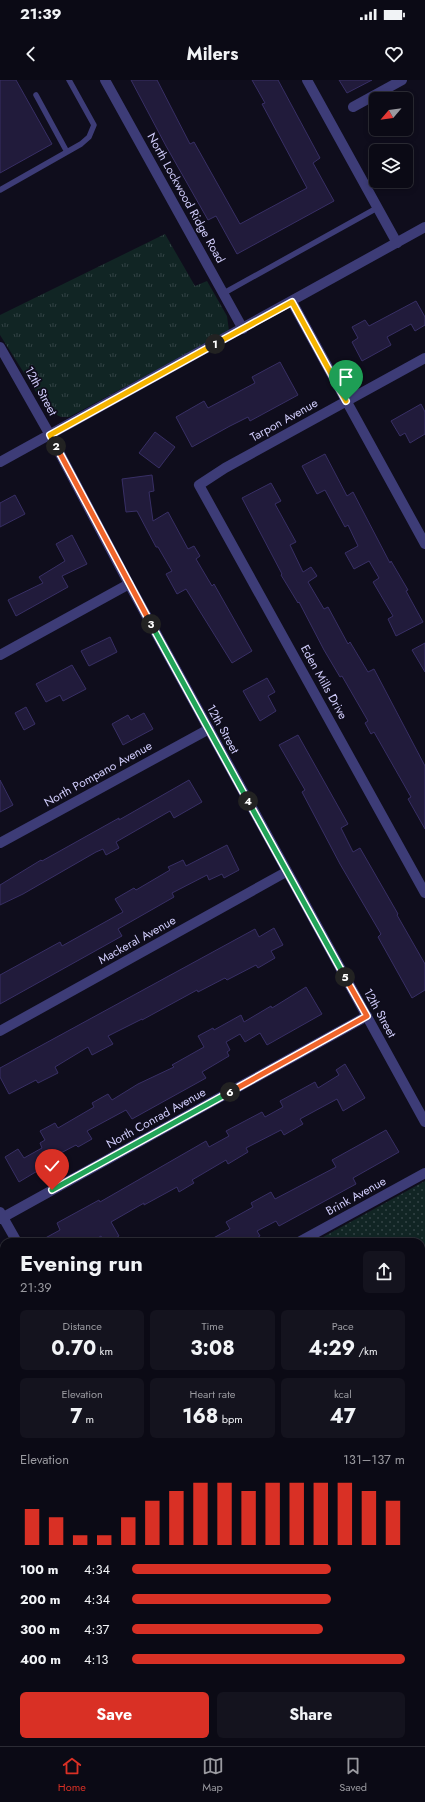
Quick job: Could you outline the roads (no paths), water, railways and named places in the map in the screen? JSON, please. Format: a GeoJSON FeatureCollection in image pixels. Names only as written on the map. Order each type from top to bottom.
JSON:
{"type":"FeatureCollection","features":[{"type":"Feature","properties":{"kind":"street","name":"North Lockwood Ridge Road"},"geometry":{"type":"LineString","coordinates":[[106,80],[243,329]]}},
{"type":"Feature","properties":{"kind":"street"},"geometry":{"type":"LineString","coordinates":[[307,80],[397,243]]}},
{"type":"Feature","properties":{"kind":"street"},"geometry":{"type":"LineString","coordinates":[[353,107],[402,80]]}},
{"type":"Feature","properties":{"kind":"street"},"geometry":{"type":"LineString","coordinates":[[0,462],[292,302],[425,227]]}},
{"type":"Feature","properties":{"kind":"street"},"geometry":{"type":"LineString","coordinates":[[292,302],[425,544]]}},
{"type":"Feature","properties":{"kind":"street","name":"12th Street"},"geometry":{"type":"LineString","coordinates":[[0,347],[50,435],[129,584],[286,872],[425,1122]]}},
{"type":"Feature","properties":{"kind":"street","name":"Tarpon Avenue"},"geometry":{"type":"LineString","coordinates":[[199,485],[225,468],[425,358]]}},
{"type":"Feature","properties":{"kind":"street","name":"Eden Mills Drive"},"geometry":{"type":"LineString","coordinates":[[199,485],[425,892]]}},
{"type":"Feature","properties":{"kind":"street"},"geometry":{"type":"LineString","coordinates":[[0,655],[129,584]]}},
{"type":"Feature","properties":{"kind":"street","name":"North Pompano Avenue"},"geometry":{"type":"LineString","coordinates":[[0,843],[209,729]]}},
{"type":"Feature","properties":{"kind":"street","name":"Mackeral Avenue"},"geometry":{"type":"LineString","coordinates":[[0,1031],[286,872]]}},
{"type":"Feature","properties":{"kind":"street","name":"North Conrad Avenue"},"geometry":{"type":"LineString","coordinates":[[1,1216],[367,1016]]}},
{"type":"Feature","properties":{"kind":"street","name":"Brink Avenue"},"geometry":{"type":"LineString","coordinates":[[306,1238],[425,1173]]}},
{"type":"Feature","properties":{"kind":"street"},"geometry":{"type":"LineString","coordinates":[[1,1216],[15,1238]]}},
{"type":"Feature","properties":{"kind":"lane"},"geometry":{"type":"LineString","coordinates":[[0,190],[67,152],[89,137],[94,125],[69,80]]}},
{"type":"Feature","properties":{"kind":"lane"},"geometry":{"type":"LineString","coordinates":[[36,95],[67,152]]}},
{"type":"Feature","properties":{"kind":"lane"},"geometry":{"type":"LineString","coordinates":[[224,293],[377,208]]}}]}
